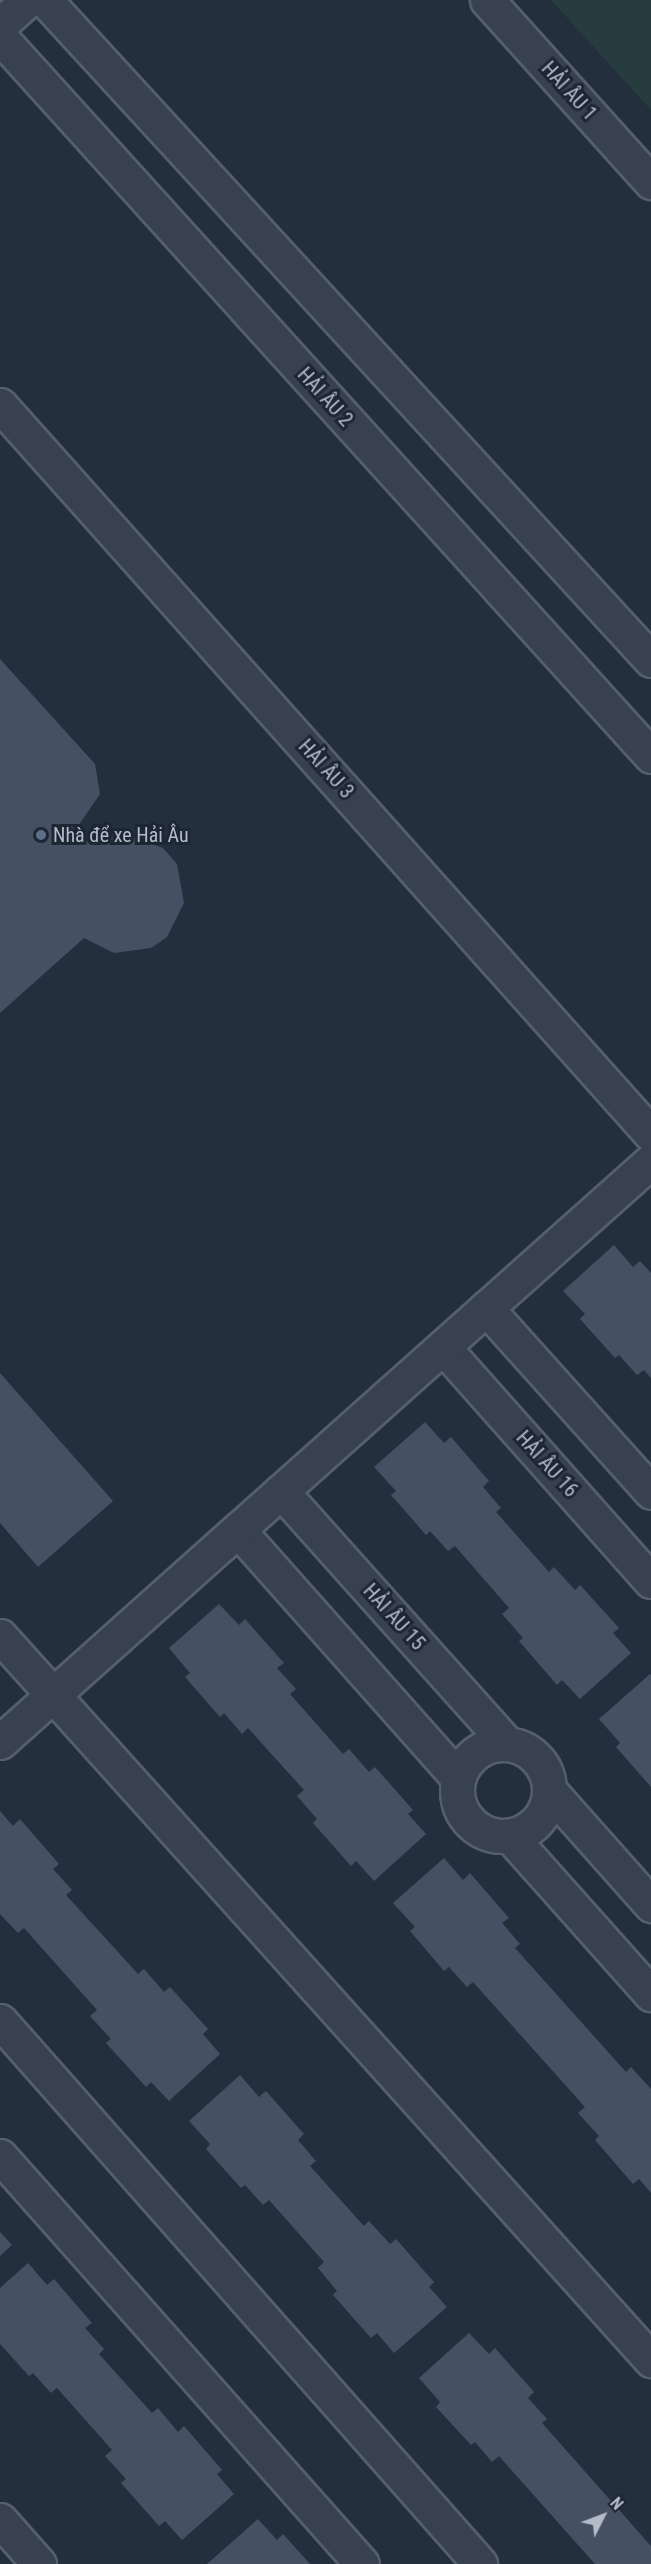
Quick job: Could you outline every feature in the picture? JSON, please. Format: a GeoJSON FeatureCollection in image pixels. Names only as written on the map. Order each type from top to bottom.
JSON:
{"type":"FeatureCollection","features":[{"type":"Feature","properties":{"kind":"street"},"geometry":{"type":"LineString","coordinates":[[0,25],[28,0]]}},
{"type":"Feature","properties":{"kind":"street"},"geometry":{"type":"LineString","coordinates":[[45,0],[651,660]]}},
{"type":"Feature","properties":{"kind":"street","name":"HẢI ÂU 1"},"geometry":{"type":"LineString","coordinates":[[487,0],[651,182]]}},
{"type":"Feature","properties":{"kind":"street","name":"HẢI ÂU 2"},"geometry":{"type":"LineString","coordinates":[[0,37],[651,756]]}},
{"type":"Feature","properties":{"kind":"street","name":"HẢI ÂU 3"},"geometry":{"type":"LineString","coordinates":[[0,405],[651,1134]]}},
{"type":"Feature","properties":{"kind":"street"},"geometry":{"type":"LineString","coordinates":[[0,1742],[651,1161]]}},
{"type":"Feature","properties":{"kind":"street"},"geometry":{"type":"LineString","coordinates":[[486,1308],[651,1492]]}},
{"type":"Feature","properties":{"kind":"street","name":"HẢI ÂU 16"},"geometry":{"type":"LineString","coordinates":[[443,1347],[651,1581]]}},
{"type":"Feature","properties":{"kind":"street","name":"HẢI ÂU 15"},"geometry":{"type":"LineString","coordinates":[[281,1491],[507,1744],[526,1751],[541,1764],[549,1790],[651,1905]]}},
{"type":"Feature","properties":{"kind":"street"},"geometry":{"type":"LineString","coordinates":[[238,1530],[458,1778]]}},
{"type":"Feature","properties":{"kind":"street"},"geometry":{"type":"LineString","coordinates":[[0,1636],[651,2360]]}},
{"type":"Feature","properties":{"kind":"street"},"geometry":{"type":"LineString","coordinates":[[507,1744],[476,1752],[458,1778],[458,1801],[468,1821],[495,1836],[510,1836],[538,1820],[549,1790]]}},
{"type":"Feature","properties":{"kind":"street"},"geometry":{"type":"LineString","coordinates":[[510,1836],[651,1994]]}},
{"type":"Feature","properties":{"kind":"street"},"geometry":{"type":"LineString","coordinates":[[0,2021],[480,2564]]}},
{"type":"Feature","properties":{"kind":"street"},"geometry":{"type":"LineString","coordinates":[[0,2156],[362,2564]]}},
{"type":"Feature","properties":{"kind":"street"},"geometry":{"type":"LineString","coordinates":[[0,2520],[39,2564]]}},
{"type":"Feature","properties":{"kind":"green space"},"geometry":{"type":"Polygon","coordinates":[[[551,0],[651,0],[651,110],[551,0]]]}},
{"type":"Feature","properties":{"kind":"building","name":"Nhà để xe Hải Âu"},"geometry":{"type":"Polygon","coordinates":[[[0,659],[95,764],[100,794],[76,829],[90,845],[125,834],[163,848],[177,864],[184,903],[167,937],[151,948],[114,953],[84,938],[0,1013],[0,659]]]}},
{"type":"Feature","properties":{"kind":"building"},"geometry":{"type":"Polygon","coordinates":[[[614,1245],[633,1267],[640,1261],[651,1273],[651,1378],[644,1370],[637,1375],[619,1355],[615,1358],[580,1319],[585,1314],[563,1291],[614,1245]]]}},
{"type":"Feature","properties":{"kind":"building"},"geometry":{"type":"Polygon","coordinates":[[[0,1373],[113,1501],[38,1567],[0,1523],[0,1373]]]}},
{"type":"Feature","properties":{"kind":"building"},"geometry":{"type":"Polygon","coordinates":[[[425,1422],[444,1443],[451,1437],[489,1481],[483,1487],[501,1508],[496,1512],[549,1572],[554,1567],[575,1590],[580,1585],[619,1628],[613,1633],[631,1653],[580,1699],[562,1680],[557,1685],[519,1641],[523,1638],[502,1614],[509,1608],[455,1546],[448,1551],[430,1531],[426,1535],[391,1495],[396,1491],[374,1467],[425,1422]]]}},
{"type":"Feature","properties":{"kind":"building"},"geometry":{"type":"Polygon","coordinates":[[[219,1604],[239,1625],[245,1619],[284,1663],[277,1668],[296,1689],[290,1694],[343,1754],[349,1749],[369,1772],[375,1767],[413,1810],[408,1814],[426,1834],[374,1881],[356,1861],[351,1866],[313,1823],[317,1819],[297,1796],[304,1790],[248,1728],[242,1734],[224,1713],[220,1717],[185,1677],[190,1673],[169,1648],[219,1604]]]}},
{"type":"Feature","properties":{"kind":"building"},"geometry":{"type":"Polygon","coordinates":[[[650,1674],[651,1787],[616,1747],[620,1743],[599,1719],[650,1674]]]}},
{"type":"Feature","properties":{"kind":"building"},"geometry":{"type":"Polygon","coordinates":[[[0,1811],[13,1826],[20,1819],[59,1864],[53,1869],[72,1890],[66,1895],[138,1974],[144,1969],[164,1992],[170,1987],[208,2029],[203,2034],[220,2054],[169,2101],[151,2082],[146,2087],[106,2043],[111,2039],[90,2016],[97,2010],[24,1928],[18,1933],[0,1914],[0,1811]]]}},
{"type":"Feature","properties":{"kind":"building"},"geometry":{"type":"Polygon","coordinates":[[[444,1858],[463,1880],[470,1873],[509,1918],[502,1923],[520,1944],[515,1948],[626,2072],[631,2067],[651,2089],[651,2193],[639,2179],[633,2184],[595,2140],[599,2136],[578,2113],[585,2107],[473,1982],[467,1987],[449,1967],[444,1971],[410,1931],[415,1927],[393,1903],[444,1858]]]}},
{"type":"Feature","properties":{"kind":"building"},"geometry":{"type":"Polygon","coordinates":[[[240,2075],[259,2097],[266,2091],[304,2134],[298,2140],[316,2161],[310,2166],[364,2226],[369,2221],[390,2244],[396,2239],[434,2282],[429,2287],[447,2307],[394,2353],[377,2333],[371,2338],[333,2295],[337,2291],[318,2268],[324,2262],[269,2200],[263,2205],[245,2185],[241,2188],[206,2149],[210,2144],[189,2121],[240,2075]]]}},
{"type":"Feature","properties":{"kind":"building"},"geometry":{"type":"Polygon","coordinates":[[[0,2232],[12,2245],[0,2256],[0,2232]]]}},
{"type":"Feature","properties":{"kind":"building"},"geometry":{"type":"Polygon","coordinates":[[[28,2263],[47,2285],[54,2279],[92,2323],[85,2328],[104,2349],[99,2354],[152,2413],[158,2408],[178,2432],[184,2426],[222,2470],[217,2474],[234,2494],[182,2540],[165,2521],[159,2526],[121,2483],[126,2479],[105,2456],[112,2450],[57,2388],[51,2393],[33,2373],[29,2376],[0,2344],[0,2288],[28,2263]]]}},
{"type":"Feature","properties":{"kind":"building"},"geometry":{"type":"Polygon","coordinates":[[[469,2333],[489,2354],[495,2348],[534,2392],[528,2398],[547,2419],[542,2423],[651,2546],[651,2564],[595,2564],[499,2456],[492,2462],[475,2442],[471,2445],[436,2407],[440,2402],[419,2378],[469,2333]]]}},
{"type":"Feature","properties":{"kind":"building"},"geometry":{"type":"Polygon","coordinates":[[[258,2519],[277,2540],[283,2534],[310,2564],[207,2564],[258,2519]]]}},
{"type":"Feature","properties":{"kind":"place","name":"Nhà để xe Hải Âu"},"geometry":{"type":"Point","coordinates":[41,835]}}]}
